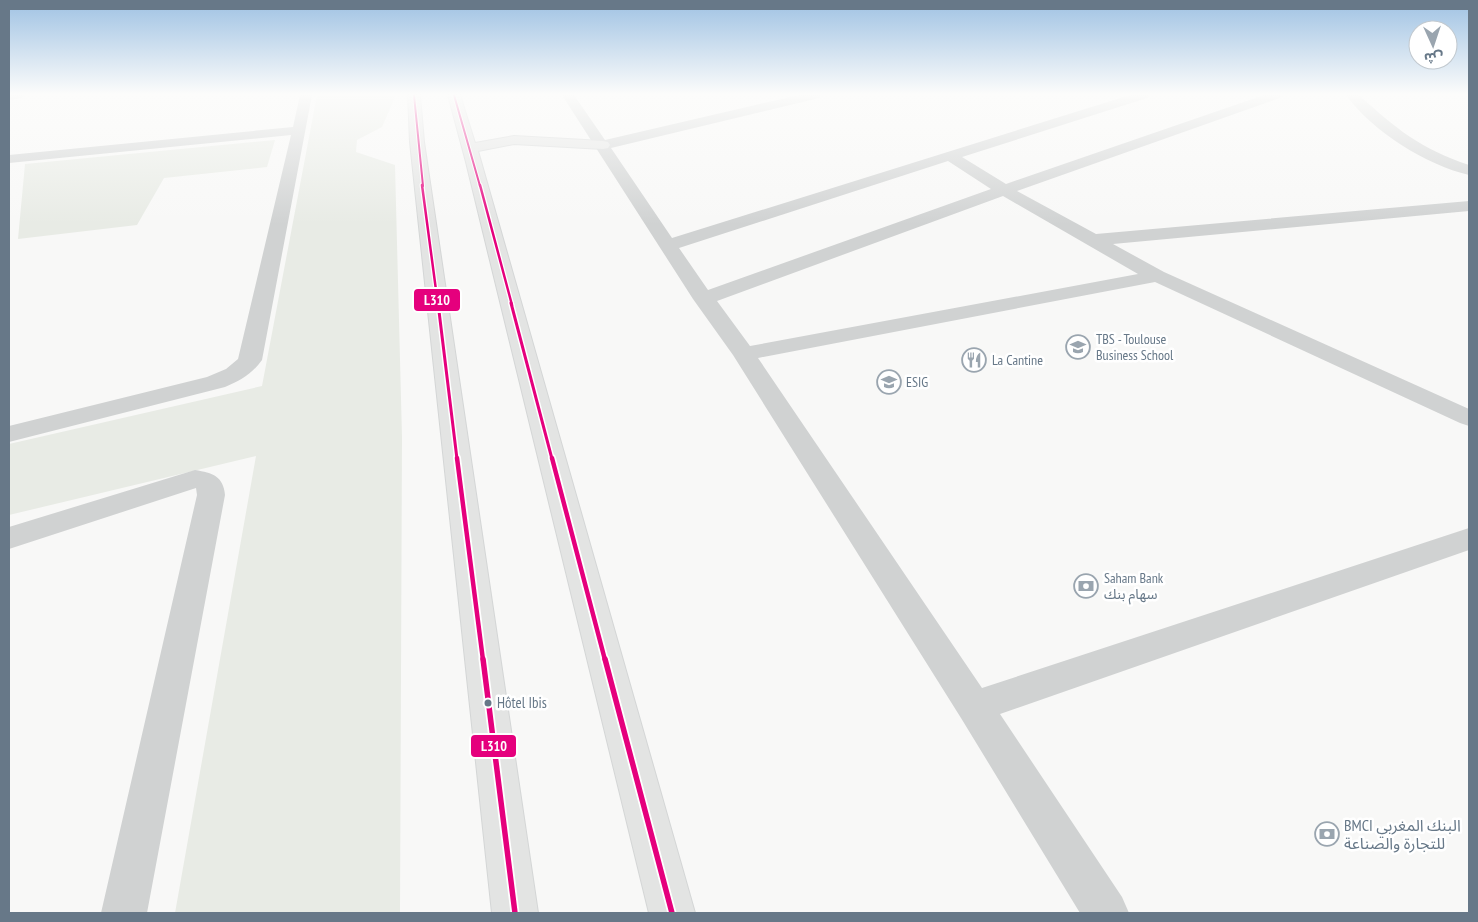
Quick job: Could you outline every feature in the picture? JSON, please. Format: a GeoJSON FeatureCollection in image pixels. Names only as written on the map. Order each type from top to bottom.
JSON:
{"type":"FeatureCollection","features":[{"type":"Feature","properties":{"kind":"highway"},"geometry":{"type":"LineString","coordinates":[[418,138],[515,913]]}},
{"type":"Feature","properties":{"kind":"highway"},"geometry":{"type":"LineString","coordinates":[[477,138],[672,913]]}},
{"type":"Feature","properties":{"kind":"highway"},"geometry":{"type":"LineString","coordinates":[[503,138],[514,140],[600,141]]}},
{"type":"Feature","properties":{"kind":"highway"},"geometry":{"type":"LineString","coordinates":[[554,138],[600,141]]}},
{"type":"Feature","properties":{"kind":"street"},"geometry":{"type":"LineString","coordinates":[[9,158],[216,138]]}},
{"type":"Feature","properties":{"kind":"street"},"geometry":{"type":"LineString","coordinates":[[9,434],[216,382],[228,378],[246,365],[250,360],[297,138]]}},
{"type":"Feature","properties":{"kind":"street"},"geometry":{"type":"LineString","coordinates":[[598,138],[702,299],[744,354],[1106,913]]}},
{"type":"Feature","properties":{"kind":"street"},"geometry":{"type":"LineString","coordinates":[[600,141],[635,138]]}},
{"type":"Feature","properties":{"kind":"street"},"geometry":{"type":"LineString","coordinates":[[668,246],[1010,138]]}},
{"type":"Feature","properties":{"kind":"street"},"geometry":{"type":"LineString","coordinates":[[702,299],[1153,138]]}},
{"type":"Feature","properties":{"kind":"street"},"geometry":{"type":"LineString","coordinates":[[1402,138],[1433,156],[1469,170]]}},
{"type":"Feature","properties":{"kind":"street"},"geometry":{"type":"LineString","coordinates":[[1433,156],[1460,153]]}},
{"type":"Feature","properties":{"kind":"street"},"geometry":{"type":"LineString","coordinates":[[951,157],[1004,190],[1157,276],[1469,418]]}},
{"type":"Feature","properties":{"kind":"street"},"geometry":{"type":"LineString","coordinates":[[1091,240],[1469,206]]}},
{"type":"Feature","properties":{"kind":"street"},"geometry":{"type":"LineString","coordinates":[[744,354],[1157,276]]}},
{"type":"Feature","properties":{"kind":"street"},"geometry":{"type":"LineString","coordinates":[[9,538],[196,479],[206,481],[210,485],[211,495],[124,913]]}},
{"type":"Feature","properties":{"kind":"street"},"geometry":{"type":"LineString","coordinates":[[974,707],[1469,540]]}},
{"type":"Feature","properties":{"kind":"shaded area"},"geometry":{"type":"Polygon","coordinates":[[[309,138],[361,138],[357,140],[356,152],[395,165],[402,437],[400,913],[175,913],[256,456],[9,515],[9,444],[262,386],[309,138]]]}},
{"type":"Feature","properties":{"kind":"shaded area"},"geometry":{"type":"Polygon","coordinates":[[[275,140],[267,167],[164,178],[137,225],[18,239],[25,164],[275,140]]]}},
{"type":"Feature","properties":{"kind":"transit line","name":"L310"},"geometry":{"type":"LineString","coordinates":[[417,138],[515,913]]}},
{"type":"Feature","properties":{"kind":"transit line","name":"L310"},"geometry":{"type":"LineString","coordinates":[[467,138],[672,913]]}},
{"type":"Feature","properties":{"kind":"place","name":"TBS - Toulouse Business School"},"geometry":{"type":"Point","coordinates":[1078,347]}},
{"type":"Feature","properties":{"kind":"place","name":"La Cantine"},"geometry":{"type":"Point","coordinates":[974,360]}},
{"type":"Feature","properties":{"kind":"place","name":"ESIG"},"geometry":{"type":"Point","coordinates":[889,382]}},
{"type":"Feature","properties":{"kind":"place","name":"Saham Bank سهام بنك"},"geometry":{"type":"Point","coordinates":[1086,586]}},
{"type":"Feature","properties":{"kind":"place","name":"Hôtel Ibis"},"geometry":{"type":"Point","coordinates":[488,703]}},
{"type":"Feature","properties":{"kind":"place","name":"BMCI البنك المغربي للتجارة والصناعة"},"geometry":{"type":"Point","coordinates":[1327,834]}}]}
